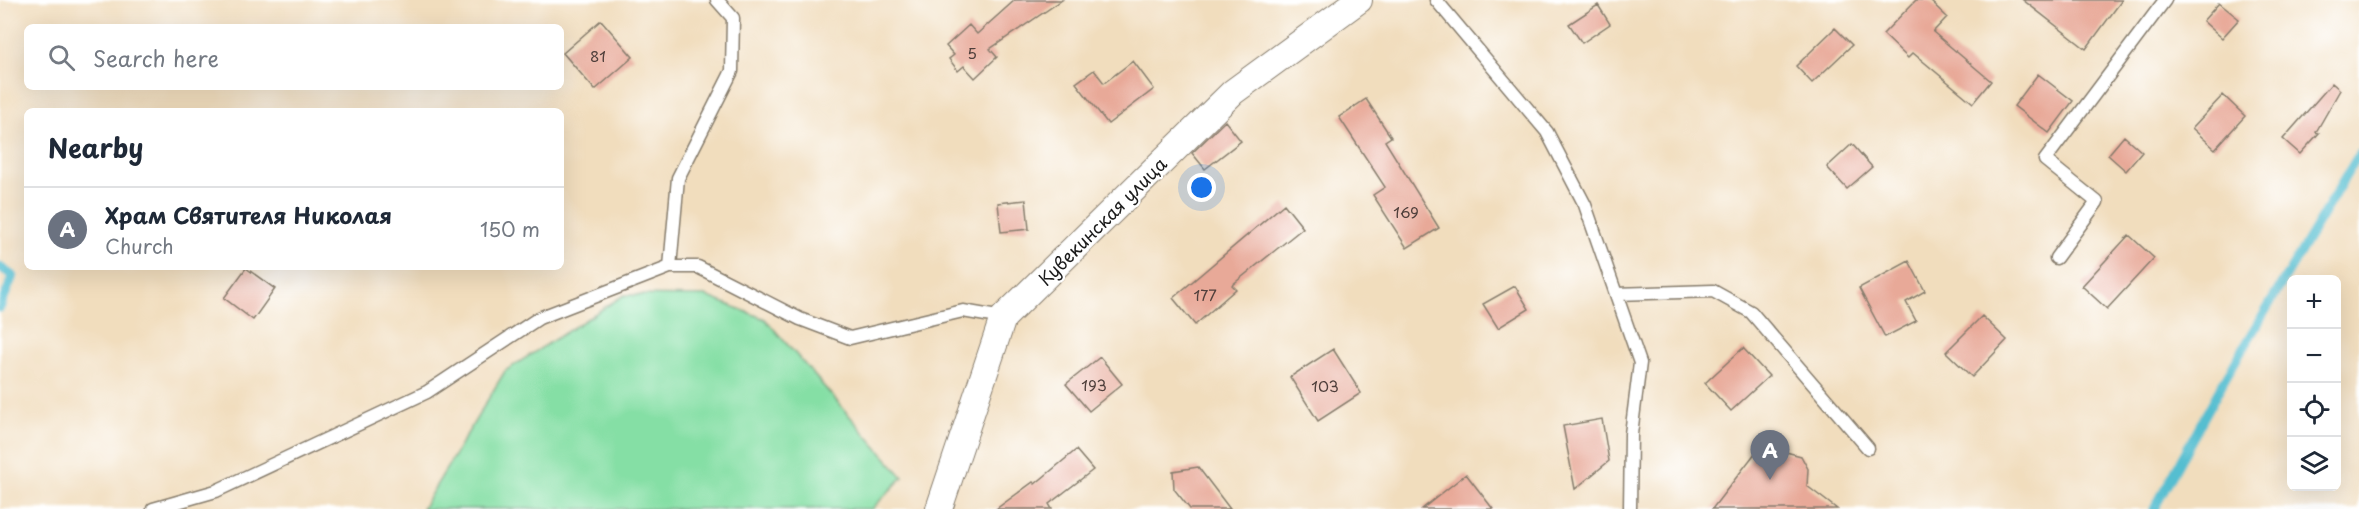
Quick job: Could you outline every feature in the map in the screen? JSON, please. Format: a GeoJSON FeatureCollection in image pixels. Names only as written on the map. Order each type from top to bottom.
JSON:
{"type":"FeatureCollection","features":[{"type":"Feature","properties":{"kind":"street","name":"Кувекинская улица"},"geometry":{"type":"LineString","coordinates":[[939,509],[1003,318],[1233,92],[1359,0]]}},
{"type":"Feature","properties":{"kind":"lane"},"geometry":{"type":"LineString","coordinates":[[670,267],[678,178],[732,71],[733,18],[717,0]]}},
{"type":"Feature","properties":{"kind":"lane"},"geometry":{"type":"LineString","coordinates":[[1436,0],[1547,132],[1585,205],[1640,363],[1631,434],[1630,509]]}},
{"type":"Feature","properties":{"kind":"lane"},"geometry":{"type":"LineString","coordinates":[[2056,258],[2097,202],[2045,160],[2165,0]]}},
{"type":"Feature","properties":{"kind":"lane"},"geometry":{"type":"LineString","coordinates":[[153,509],[216,491],[343,432],[427,392],[539,318],[670,267],[698,267],[800,319],[850,338],[963,311],[1003,318]]}},
{"type":"Feature","properties":{"kind":"lane"},"geometry":{"type":"LineString","coordinates":[[1616,294],[1713,291],[1751,312],[1868,448]]}},
{"type":"Feature","properties":{"kind":"green space"},"geometry":{"type":"Polygon","coordinates":[[[624,295],[706,296],[765,319],[903,477],[872,509],[422,509],[505,371],[624,295]]]}},
{"type":"Feature","properties":{"kind":"building"},"geometry":{"type":"Polygon","coordinates":[[[1015,0],[1062,0],[990,49],[997,57],[975,78],[964,66],[958,71],[949,59],[954,55],[946,46],[969,25],[977,34],[1015,0]]]}},
{"type":"Feature","properties":{"kind":"building"},"geometry":{"type":"Polygon","coordinates":[[[1916,0],[1929,0],[1947,17],[1933,32],[1991,81],[1973,103],[1913,53],[1908,58],[1883,34],[1916,0]]]}},
{"type":"Feature","properties":{"kind":"building"},"geometry":{"type":"Polygon","coordinates":[[[2023,0],[2122,0],[2086,49],[2023,0]]]}},
{"type":"Feature","properties":{"kind":"building"},"geometry":{"type":"Polygon","coordinates":[[[2219,3],[2239,19],[2222,38],[2203,21],[2219,3]]]}},
{"type":"Feature","properties":{"kind":"building"},"geometry":{"type":"Polygon","coordinates":[[[1598,5],[1610,24],[1582,43],[1569,24],[1598,5]]]}},
{"type":"Feature","properties":{"kind":"building"},"geometry":{"type":"Polygon","coordinates":[[[601,20],[633,57],[595,90],[564,52],[601,20]]]}},
{"type":"Feature","properties":{"kind":"building"},"geometry":{"type":"Polygon","coordinates":[[[1835,28],[1852,45],[1812,83],[1796,66],[1835,28]]]}},
{"type":"Feature","properties":{"kind":"building"},"geometry":{"type":"Polygon","coordinates":[[[1133,61],[1154,89],[1108,124],[1076,83],[1094,70],[1104,83],[1133,61]]]}},
{"type":"Feature","properties":{"kind":"building"},"geometry":{"type":"Polygon","coordinates":[[[2038,74],[2073,101],[2049,133],[2014,106],[2038,74]]]}},
{"type":"Feature","properties":{"kind":"building"},"geometry":{"type":"Polygon","coordinates":[[[2332,83],[2340,90],[2316,132],[2319,133],[2300,154],[2283,139],[2332,83]]]}},
{"type":"Feature","properties":{"kind":"building"},"geometry":{"type":"Polygon","coordinates":[[[2223,95],[2245,116],[2215,149],[2192,128],[2223,95]]]}},
{"type":"Feature","properties":{"kind":"building"},"geometry":{"type":"Polygon","coordinates":[[[1366,99],[1391,137],[1385,141],[1439,228],[1407,248],[1373,195],[1385,187],[1339,117],[1366,99]]]}},
{"type":"Feature","properties":{"kind":"building"},"geometry":{"type":"Polygon","coordinates":[[[1225,121],[1241,141],[1205,169],[1192,153],[1225,121]]]}},
{"type":"Feature","properties":{"kind":"building"},"geometry":{"type":"Polygon","coordinates":[[[2124,136],[2142,152],[2126,171],[2108,155],[2124,136]]]}},
{"type":"Feature","properties":{"kind":"building"},"geometry":{"type":"Polygon","coordinates":[[[1852,144],[1872,167],[1847,189],[1827,167],[1852,144]]]}},
{"type":"Feature","properties":{"kind":"building"},"geometry":{"type":"Polygon","coordinates":[[[1026,200],[1029,229],[1001,232],[998,203],[1026,200]]]}},
{"type":"Feature","properties":{"kind":"building"},"geometry":{"type":"Polygon","coordinates":[[[1284,204],[1303,228],[1232,285],[1236,289],[1195,325],[1173,298],[1284,204]]]}},
{"type":"Feature","properties":{"kind":"building"},"geometry":{"type":"Polygon","coordinates":[[[2129,235],[2154,258],[2107,309],[2082,286],[2129,235]]]}},
{"type":"Feature","properties":{"kind":"building"},"geometry":{"type":"Polygon","coordinates":[[[1909,261],[1925,291],[1906,302],[1916,321],[1885,337],[1859,288],[1909,261]]]}},
{"type":"Feature","properties":{"kind":"building"},"geometry":{"type":"Polygon","coordinates":[[[245,270],[249,270],[275,289],[253,320],[224,298],[245,270]]]}},
{"type":"Feature","properties":{"kind":"building"},"geometry":{"type":"Polygon","coordinates":[[[1515,286],[1529,309],[1498,328],[1483,304],[1515,286]]]}},
{"type":"Feature","properties":{"kind":"building"},"geometry":{"type":"Polygon","coordinates":[[[1982,316],[2007,340],[1972,377],[1946,352],[1982,316]]]}},
{"type":"Feature","properties":{"kind":"building"},"geometry":{"type":"Polygon","coordinates":[[[1743,348],[1769,376],[1731,411],[1705,383],[1743,348]]]}},
{"type":"Feature","properties":{"kind":"building"},"geometry":{"type":"Polygon","coordinates":[[[1333,349],[1361,393],[1318,421],[1290,377],[1333,349]]]}},
{"type":"Feature","properties":{"kind":"building"},"geometry":{"type":"Polygon","coordinates":[[[1100,357],[1122,384],[1089,411],[1066,384],[1100,357]]]}},
{"type":"Feature","properties":{"kind":"building"},"geometry":{"type":"Polygon","coordinates":[[[1602,419],[1609,461],[1575,489],[1563,426],[1602,419]]]}},
{"type":"Feature","properties":{"kind":"building"},"geometry":{"type":"Polygon","coordinates":[[[1759,448],[1771,457],[1786,452],[1801,456],[1808,469],[1807,486],[1837,509],[1712,509],[1759,448]]]}},
{"type":"Feature","properties":{"kind":"building"},"geometry":{"type":"Polygon","coordinates":[[[1076,450],[1093,470],[1049,504],[1052,509],[996,509],[1033,482],[1035,484],[1076,450]]]}},
{"type":"Feature","properties":{"kind":"building"},"geometry":{"type":"Polygon","coordinates":[[[1198,467],[1230,509],[1190,509],[1174,489],[1173,471],[1198,467]]]}},
{"type":"Feature","properties":{"kind":"building"},"geometry":{"type":"Polygon","coordinates":[[[1466,474],[1493,509],[1422,509],[1466,474]]]}},
{"type":"Feature","properties":{"kind":"waterway"},"geometry":{"type":"LineString","coordinates":[[2154,509],[2225,379],[2359,154]]}},
{"type":"Feature","properties":{"kind":"waterway"},"geometry":{"type":"LineString","coordinates":[[0,267],[13,276],[0,308]]}},
{"type":"Feature","properties":{"kind":"place","name":"Храм Святителя Николая"},"geometry":{"type":"Point","coordinates":[1770,480]}}]}
